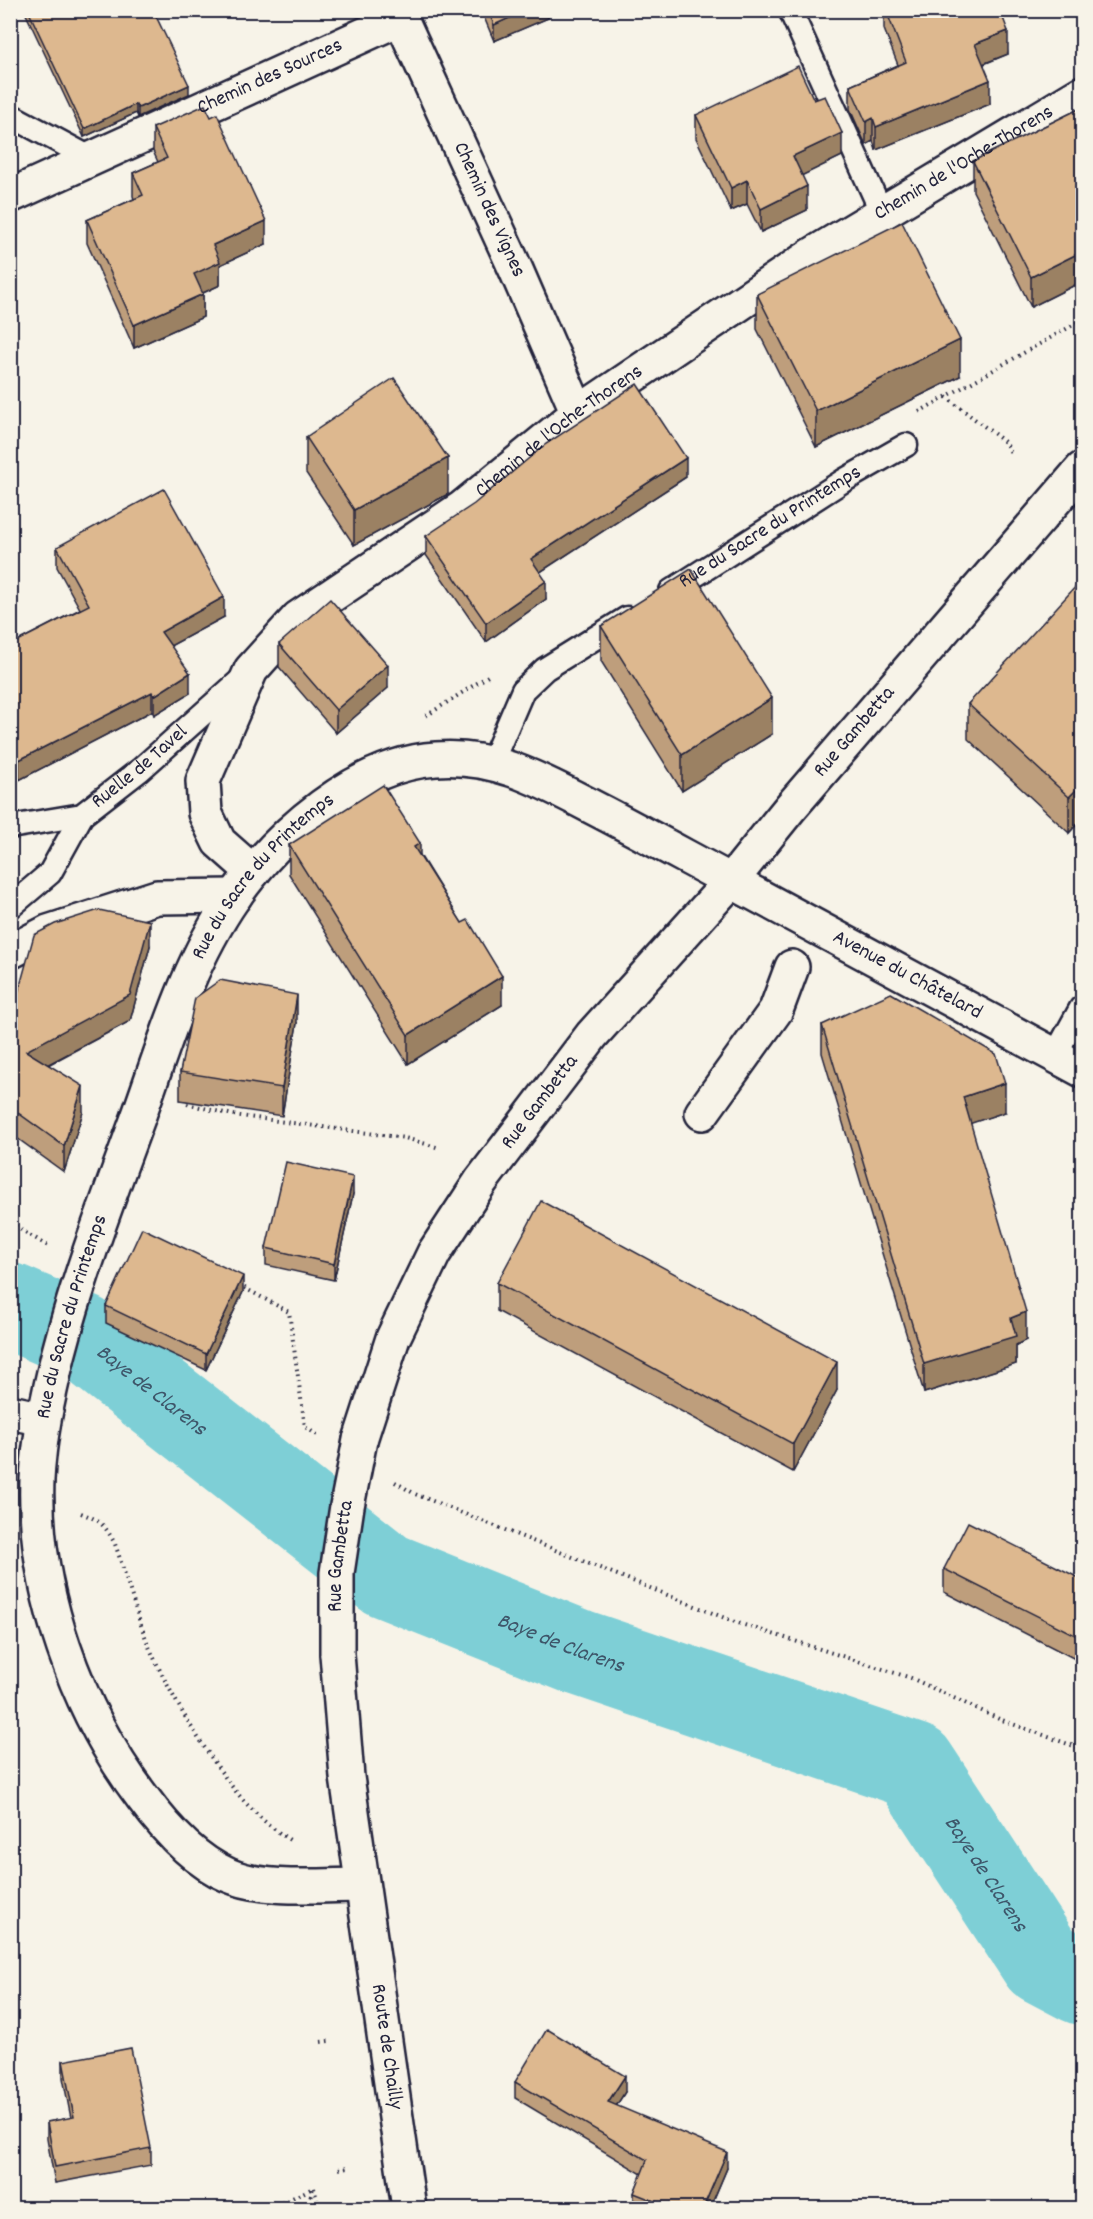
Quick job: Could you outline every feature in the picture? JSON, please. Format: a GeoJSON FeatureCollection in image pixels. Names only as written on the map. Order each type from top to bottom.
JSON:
{"type":"FeatureCollection","features":[{"type":"Feature","properties":{"kind":"street","name":"Chemin des Sources"},"geometry":{"type":"LineString","coordinates":[[10,195],[92,159],[399,14]]}},
{"type":"Feature","properties":{"kind":"street","name":"Chemin des Vignes"},"geometry":{"type":"LineString","coordinates":[[399,14],[516,270],[578,413]]}},
{"type":"Feature","properties":{"kind":"street","name":"Chemin de l'Oche-Thorens"},"geometry":{"type":"LineString","coordinates":[[244,884],[205,813],[203,781],[251,670],[298,618],[462,508],[578,413],[812,255],[1083,93]]}},
{"type":"Feature","properties":{"kind":"street","name":"Rue Gambetta"},"geometry":{"type":"LineString","coordinates":[[362,1885],[347,1777],[337,1654],[337,1573],[360,1440],[393,1338],[434,1253],[475,1190],[592,1035],[730,881],[1083,469]]}},
{"type":"Feature","properties":{"kind":"street","name":"Rue du Sacre du Printemps"},"geometry":{"type":"LineString","coordinates":[[362,1885],[273,1885],[231,1876],[196,1856],[159,1819],[128,1778],[103,1739],[67,1657],[50,1598],[38,1516],[38,1477],[44,1419],[78,1282],[191,973],[210,934],[244,884],[289,835],[325,805],[367,778],[400,765],[432,759],[465,758],[492,762],[535,777],[730,881]]}},
{"type":"Feature","properties":{"kind":"street","name":"Avenue du Châtelard"},"geometry":{"type":"LineString","coordinates":[[730,881],[1069,1063]]}},
{"type":"Feature","properties":{"kind":"street"},"geometry":{"type":"LineString","coordinates":[[10,952],[48,932],[157,897],[244,884]]}},
{"type":"Feature","properties":{"kind":"street"},"geometry":{"type":"LineString","coordinates":[[702,1113],[776,1010],[792,967]]}},
{"type":"Feature","properties":{"kind":"street"},"geometry":{"type":"LineString","coordinates":[[10,1412],[44,1419]]}},
{"type":"Feature","properties":{"kind":"street","name":"Route de Chailly"},"geometry":{"type":"LineString","coordinates":[[362,1885],[409,2208]]}},
{"type":"Feature","properties":{"kind":"lane"},"geometry":{"type":"LineString","coordinates":[[790,10],[882,213]]}},
{"type":"Feature","properties":{"kind":"lane"},"geometry":{"type":"LineString","coordinates":[[10,115],[92,159]]}},
{"type":"Feature","properties":{"kind":"lane","name":"Rue du Sacre du Printemps"},"geometry":{"type":"LineString","coordinates":[[492,762],[523,690],[545,669],[731,554],[843,481],[906,445]]}},
{"type":"Feature","properties":{"kind":"lane","name":"Ruelle de Tavel"},"geometry":{"type":"LineString","coordinates":[[10,827],[82,815],[140,770],[251,670]]}},
{"type":"Feature","properties":{"kind":"lane"},"geometry":{"type":"LineString","coordinates":[[10,907],[50,873],[82,815]]}},
{"type":"Feature","properties":{"kind":"lane"},"geometry":{"type":"LineString","coordinates":[[1069,1063],[1081,1008]]}},
{"type":"Feature","properties":{"kind":"path"},"geometry":{"type":"LineString","coordinates":[[946,397],[1006,443],[1011,453]]}},
{"type":"Feature","properties":{"kind":"path"},"geometry":{"type":"LineString","coordinates":[[181,1103],[233,1115],[405,1138],[440,1148]]}},
{"type":"Feature","properties":{"kind":"path"},"geometry":{"type":"LineString","coordinates":[[10,1223],[53,1249]]}},
{"type":"Feature","properties":{"kind":"path"},"geometry":{"type":"LineString","coordinates":[[230,1280],[289,1312],[305,1427],[325,1440]]}},
{"type":"Feature","properties":{"kind":"path"},"geometry":{"type":"LineString","coordinates":[[385,1476],[415,1494],[735,1622],[911,1678],[999,1719],[1083,1749]]}},
{"type":"Feature","properties":{"kind":"path"},"geometry":{"type":"LineString","coordinates":[[77,1512],[99,1520],[108,1530],[115,1544],[149,1647],[175,1701],[195,1733],[236,1794],[269,1827],[302,1848]]}},
{"type":"Feature","properties":{"kind":"path"},"geometry":{"type":"LineString","coordinates":[[321,2042],[330,2041]]}},
{"type":"Feature","properties":{"kind":"path"},"geometry":{"type":"LineString","coordinates":[[339,2169],[347,2167]]}},
{"type":"Feature","properties":{"kind":"path"},"geometry":{"type":"LineString","coordinates":[[271,2208],[313,2188]]}},
{"type":"Feature","properties":{"kind":"path"},"geometry":{"type":"LineString","coordinates":[[307,2208],[313,2188]]}},
{"type":"Feature","properties":{"kind":"path"},"geometry":{"type":"LineString","coordinates":[[313,2188],[319,2208]]}},
{"type":"Feature","properties":{"kind":"building"},"geometry":{"type":"Polygon","coordinates":[[[28,10],[153,10],[189,85],[138,108],[136,104],[84,129],[28,10]]]}},
{"type":"Feature","properties":{"kind":"building"},"geometry":{"type":"Polygon","coordinates":[[[488,10],[527,10],[494,25],[488,10]]]}},
{"type":"Feature","properties":{"kind":"building"},"geometry":{"type":"Polygon","coordinates":[[[886,10],[1000,10],[1008,31],[975,44],[990,80],[876,127],[873,118],[866,122],[850,86],[906,62],[886,10]]]}},
{"type":"Feature","properties":{"kind":"building"},"geometry":{"type":"Polygon","coordinates":[[[798,66],[814,100],[825,96],[842,133],[793,156],[807,186],[761,209],[747,180],[731,188],[696,115],[798,66]]]}},
{"type":"Feature","properties":{"kind":"building"},"geometry":{"type":"Polygon","coordinates":[[[205,105],[211,117],[217,114],[266,221],[213,245],[220,262],[194,274],[203,294],[134,325],[87,220],[143,195],[133,173],[167,158],[153,128],[205,105]]]}},
{"type":"Feature","properties":{"kind":"building"},"geometry":{"type":"Polygon","coordinates":[[[1083,107],[1083,251],[1031,277],[973,161],[1083,107]]]}},
{"type":"Feature","properties":{"kind":"building"},"geometry":{"type":"Polygon","coordinates":[[[902,222],[960,340],[816,411],[757,294],[902,222]]]}},
{"type":"Feature","properties":{"kind":"building"},"geometry":{"type":"Polygon","coordinates":[[[394,378],[448,458],[354,510],[306,437],[394,378]]]}},
{"type":"Feature","properties":{"kind":"building"},"geometry":{"type":"Polygon","coordinates":[[[637,384],[686,458],[531,559],[546,581],[486,623],[426,536],[474,504],[546,444],[637,384]]]}},
{"type":"Feature","properties":{"kind":"building"},"geometry":{"type":"Polygon","coordinates":[[[164,489],[224,597],[161,632],[190,673],[154,696],[152,692],[19,760],[10,743],[10,645],[89,605],[57,547],[164,489]]]}},
{"type":"Feature","properties":{"kind":"building"},"geometry":{"type":"Polygon","coordinates":[[[691,569],[772,698],[682,755],[601,626],[691,569]]]}},
{"type":"Feature","properties":{"kind":"building"},"geometry":{"type":"Polygon","coordinates":[[[1078,584],[1083,588],[1083,783],[1069,797],[968,704],[1078,584]]]}},
{"type":"Feature","properties":{"kind":"building"},"geometry":{"type":"Polygon","coordinates":[[[330,599],[388,665],[336,710],[279,644],[330,599]]]}},
{"type":"Feature","properties":{"kind":"building"},"geometry":{"type":"Polygon","coordinates":[[[383,785],[420,843],[414,847],[462,923],[468,920],[502,976],[408,1035],[289,845],[383,785]]]}},
{"type":"Feature","properties":{"kind":"building"},"geometry":{"type":"Polygon","coordinates":[[[99,910],[150,921],[130,995],[26,1051],[83,1086],[64,1146],[10,1107],[10,1022],[34,935],[55,924],[99,910]]]}},
{"type":"Feature","properties":{"kind":"building"},"geometry":{"type":"Polygon","coordinates":[[[220,980],[297,995],[282,1088],[180,1072],[195,998],[220,980]]]}},
{"type":"Feature","properties":{"kind":"building"},"geometry":{"type":"Polygon","coordinates":[[[891,993],[996,1054],[1005,1083],[963,1097],[1026,1312],[1011,1318],[1016,1336],[924,1364],[822,1025],[891,993]]]}},
{"type":"Feature","properties":{"kind":"building"},"geometry":{"type":"Polygon","coordinates":[[[286,1162],[353,1177],[334,1264],[266,1248],[286,1162]]]}},
{"type":"Feature","properties":{"kind":"building"},"geometry":{"type":"Polygon","coordinates":[[[541,1201],[837,1362],[793,1444],[497,1283],[541,1201]]]}},
{"type":"Feature","properties":{"kind":"building"},"geometry":{"type":"Polygon","coordinates":[[[142,1228],[243,1276],[206,1354],[106,1306],[142,1228]]]}},
{"type":"Feature","properties":{"kind":"building"},"geometry":{"type":"Polygon","coordinates":[[[968,1522],[1083,1580],[1083,1639],[944,1569],[968,1522]]]}},
{"type":"Feature","properties":{"kind":"building"},"geometry":{"type":"Polygon","coordinates":[[[547,2029],[625,2076],[608,2102],[727,2152],[703,2208],[672,2208],[634,2193],[647,2160],[515,2082],[547,2029]]]}},
{"type":"Feature","properties":{"kind":"building"},"geometry":{"type":"Polygon","coordinates":[[[131,2048],[151,2148],[55,2167],[47,2122],[74,2117],[63,2061],[131,2048]]]}},
{"type":"Feature","properties":{"kind":"waterway","name":"Baye de Clarens"},"geometry":{"type":"LineString","coordinates":[[10,1306],[82,1337],[386,1575],[578,1652],[914,1766],[1042,1961],[1082,1982]]}}]}
